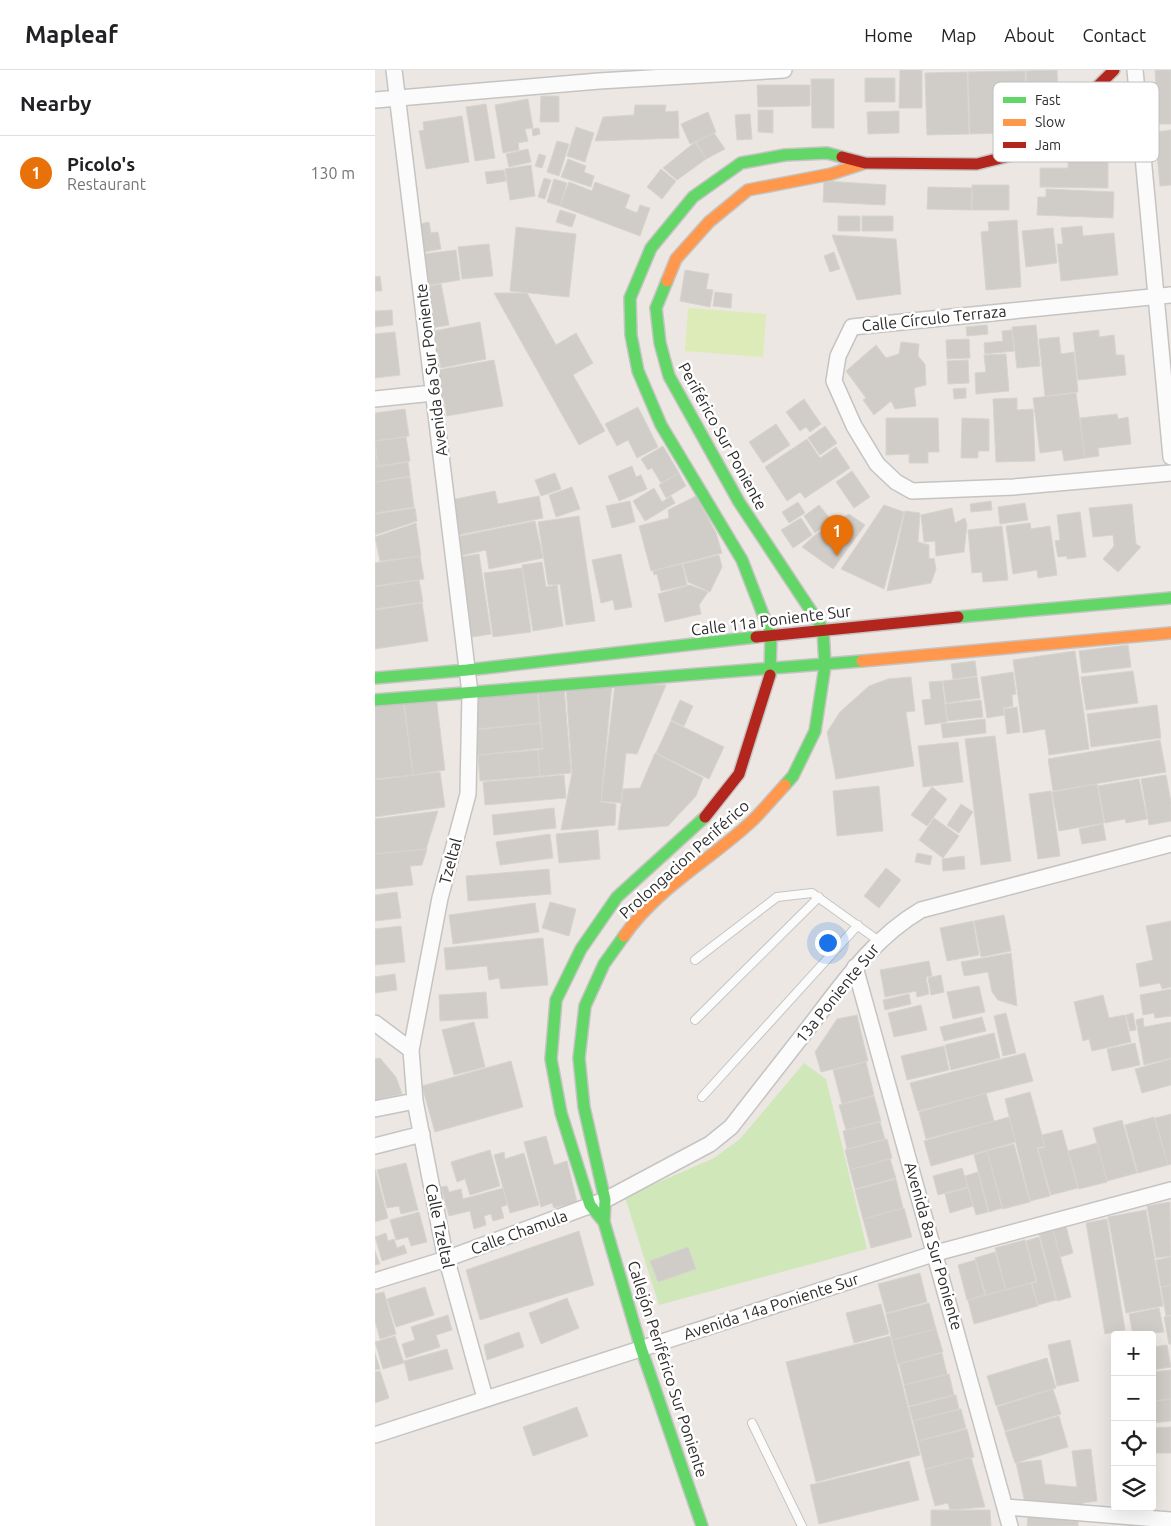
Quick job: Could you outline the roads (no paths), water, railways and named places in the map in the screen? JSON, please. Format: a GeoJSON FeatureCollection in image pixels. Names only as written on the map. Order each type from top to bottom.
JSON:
{"type":"FeatureCollection","features":[{"type":"Feature","properties":{"kind":"main road"},"geometry":{"type":"LineString","coordinates":[[1102,82],[1114,70]]}},
{"type":"Feature","properties":{"kind":"main road"},"geometry":{"type":"LineString","coordinates":[[771,635],[742,560],[661,425],[642,380],[631,335],[630,298],[651,248],[693,197],[741,163],[785,155],[827,153],[865,163],[977,164],[993,160]]}},
{"type":"Feature","properties":{"kind":"main road","name":"Periférico Sur Poniente"},"geometry":{"type":"LineString","coordinates":[[823,629],[739,502],[669,376],[660,343],[656,308],[675,259],[709,222],[748,190],[831,174],[865,163]]}},
{"type":"Feature","properties":{"kind":"main road","name":"Calle 11a Poniente Sur"},"geometry":{"type":"LineString","coordinates":[[375,678],[467,670],[823,629],[1171,598]]}},
{"type":"Feature","properties":{"kind":"main road"},"geometry":{"type":"LineString","coordinates":[[823,629],[825,666]]}},
{"type":"Feature","properties":{"kind":"main road"},"geometry":{"type":"LineString","coordinates":[[375,700],[825,666],[1171,633]]}},
{"type":"Feature","properties":{"kind":"main road","name":"Callejón Periférico Sur Poniente"},"geometry":{"type":"LineString","coordinates":[[604,1222],[591,1205],[561,1113],[551,1059],[556,1000],[581,949],[617,897],[712,811],[739,774],[772,669],[771,635]]}},
{"type":"Feature","properties":{"kind":"main road","name":"Prolongacion Periférico"},"geometry":{"type":"LineString","coordinates":[[605,1200],[584,1107],[579,1058],[585,1006],[604,964],[633,922],[674,884],[753,820],[793,776],[815,731],[825,666]]}},
{"type":"Feature","properties":{"kind":"main road","name":"Callejón Periférico Sur Poniente"},"geometry":{"type":"LineString","coordinates":[[605,1200],[604,1222],[641,1348],[702,1526]]}},
{"type":"Feature","properties":{"kind":"street","name":"Avenida 6a Sur Poniente"},"geometry":{"type":"LineString","coordinates":[[394,70],[467,670]]}},
{"type":"Feature","properties":{"kind":"street"},"geometry":{"type":"LineString","coordinates":[[375,100],[622,75],[783,70]]}},
{"type":"Feature","properties":{"kind":"street"},"geometry":{"type":"LineString","coordinates":[[1147,162],[1164,295],[1171,457]]}},
{"type":"Feature","properties":{"kind":"street","name":"Calle Círculo Terraza"},"geometry":{"type":"LineString","coordinates":[[1164,295],[852,326],[838,356],[833,381],[854,426],[877,464],[897,482],[912,491],[1013,487],[1171,473]]}},
{"type":"Feature","properties":{"kind":"street"},"geometry":{"type":"LineString","coordinates":[[375,399],[433,393]]}},
{"type":"Feature","properties":{"kind":"street","name":"Tzeltal"},"geometry":{"type":"LineString","coordinates":[[411,1050],[440,898],[469,794],[469,693],[467,670]]}},
{"type":"Feature","properties":{"kind":"street","name":"13a Poniente Sur"},"geometry":{"type":"LineString","coordinates":[[605,1200],[709,1144],[731,1127],[855,968],[879,941],[903,921],[921,910],[941,903],[1171,844]]}},
{"type":"Feature","properties":{"kind":"street","name":"Avenida 8a Sur Poniente"},"geometry":{"type":"LineString","coordinates":[[855,968],[936,1253],[1010,1526]]}},
{"type":"Feature","properties":{"kind":"street"},"geometry":{"type":"LineString","coordinates":[[375,1023],[411,1050]]}},
{"type":"Feature","properties":{"kind":"street","name":"Calle Tzeltal"},"geometry":{"type":"LineString","coordinates":[[411,1050],[415,1101],[446,1259],[485,1398]]}},
{"type":"Feature","properties":{"kind":"street"},"geometry":{"type":"LineString","coordinates":[[375,1109],[415,1101]]}},
{"type":"Feature","properties":{"kind":"street"},"geometry":{"type":"LineString","coordinates":[[375,1146],[421,1134]]}},
{"type":"Feature","properties":{"kind":"street","name":"Avenida 14a Poniente Sur"},"geometry":{"type":"LineString","coordinates":[[375,1435],[936,1253],[1171,1190]]}},
{"type":"Feature","properties":{"kind":"street","name":"Calle Chamula"},"geometry":{"type":"LineString","coordinates":[[375,1281],[446,1259],[605,1200]]}},
{"type":"Feature","properties":{"kind":"street"},"geometry":{"type":"LineString","coordinates":[[1006,1508],[1171,1520]]}},
{"type":"Feature","properties":{"kind":"lane"},"geometry":{"type":"LineString","coordinates":[[695,960],[777,897],[812,892],[879,941]]}},
{"type":"Feature","properties":{"kind":"lane"},"geometry":{"type":"LineString","coordinates":[[695,1020],[819,896]]}},
{"type":"Feature","properties":{"kind":"lane"},"geometry":{"type":"LineString","coordinates":[[701,1096],[858,925]]}},
{"type":"Feature","properties":{"kind":"lane"},"geometry":{"type":"LineString","coordinates":[[752,1423],[802,1526]]}},
{"type":"Feature","properties":{"kind":"place","name":"Picolo's"},"geometry":{"type":"Point","coordinates":[837,556]}}]}
